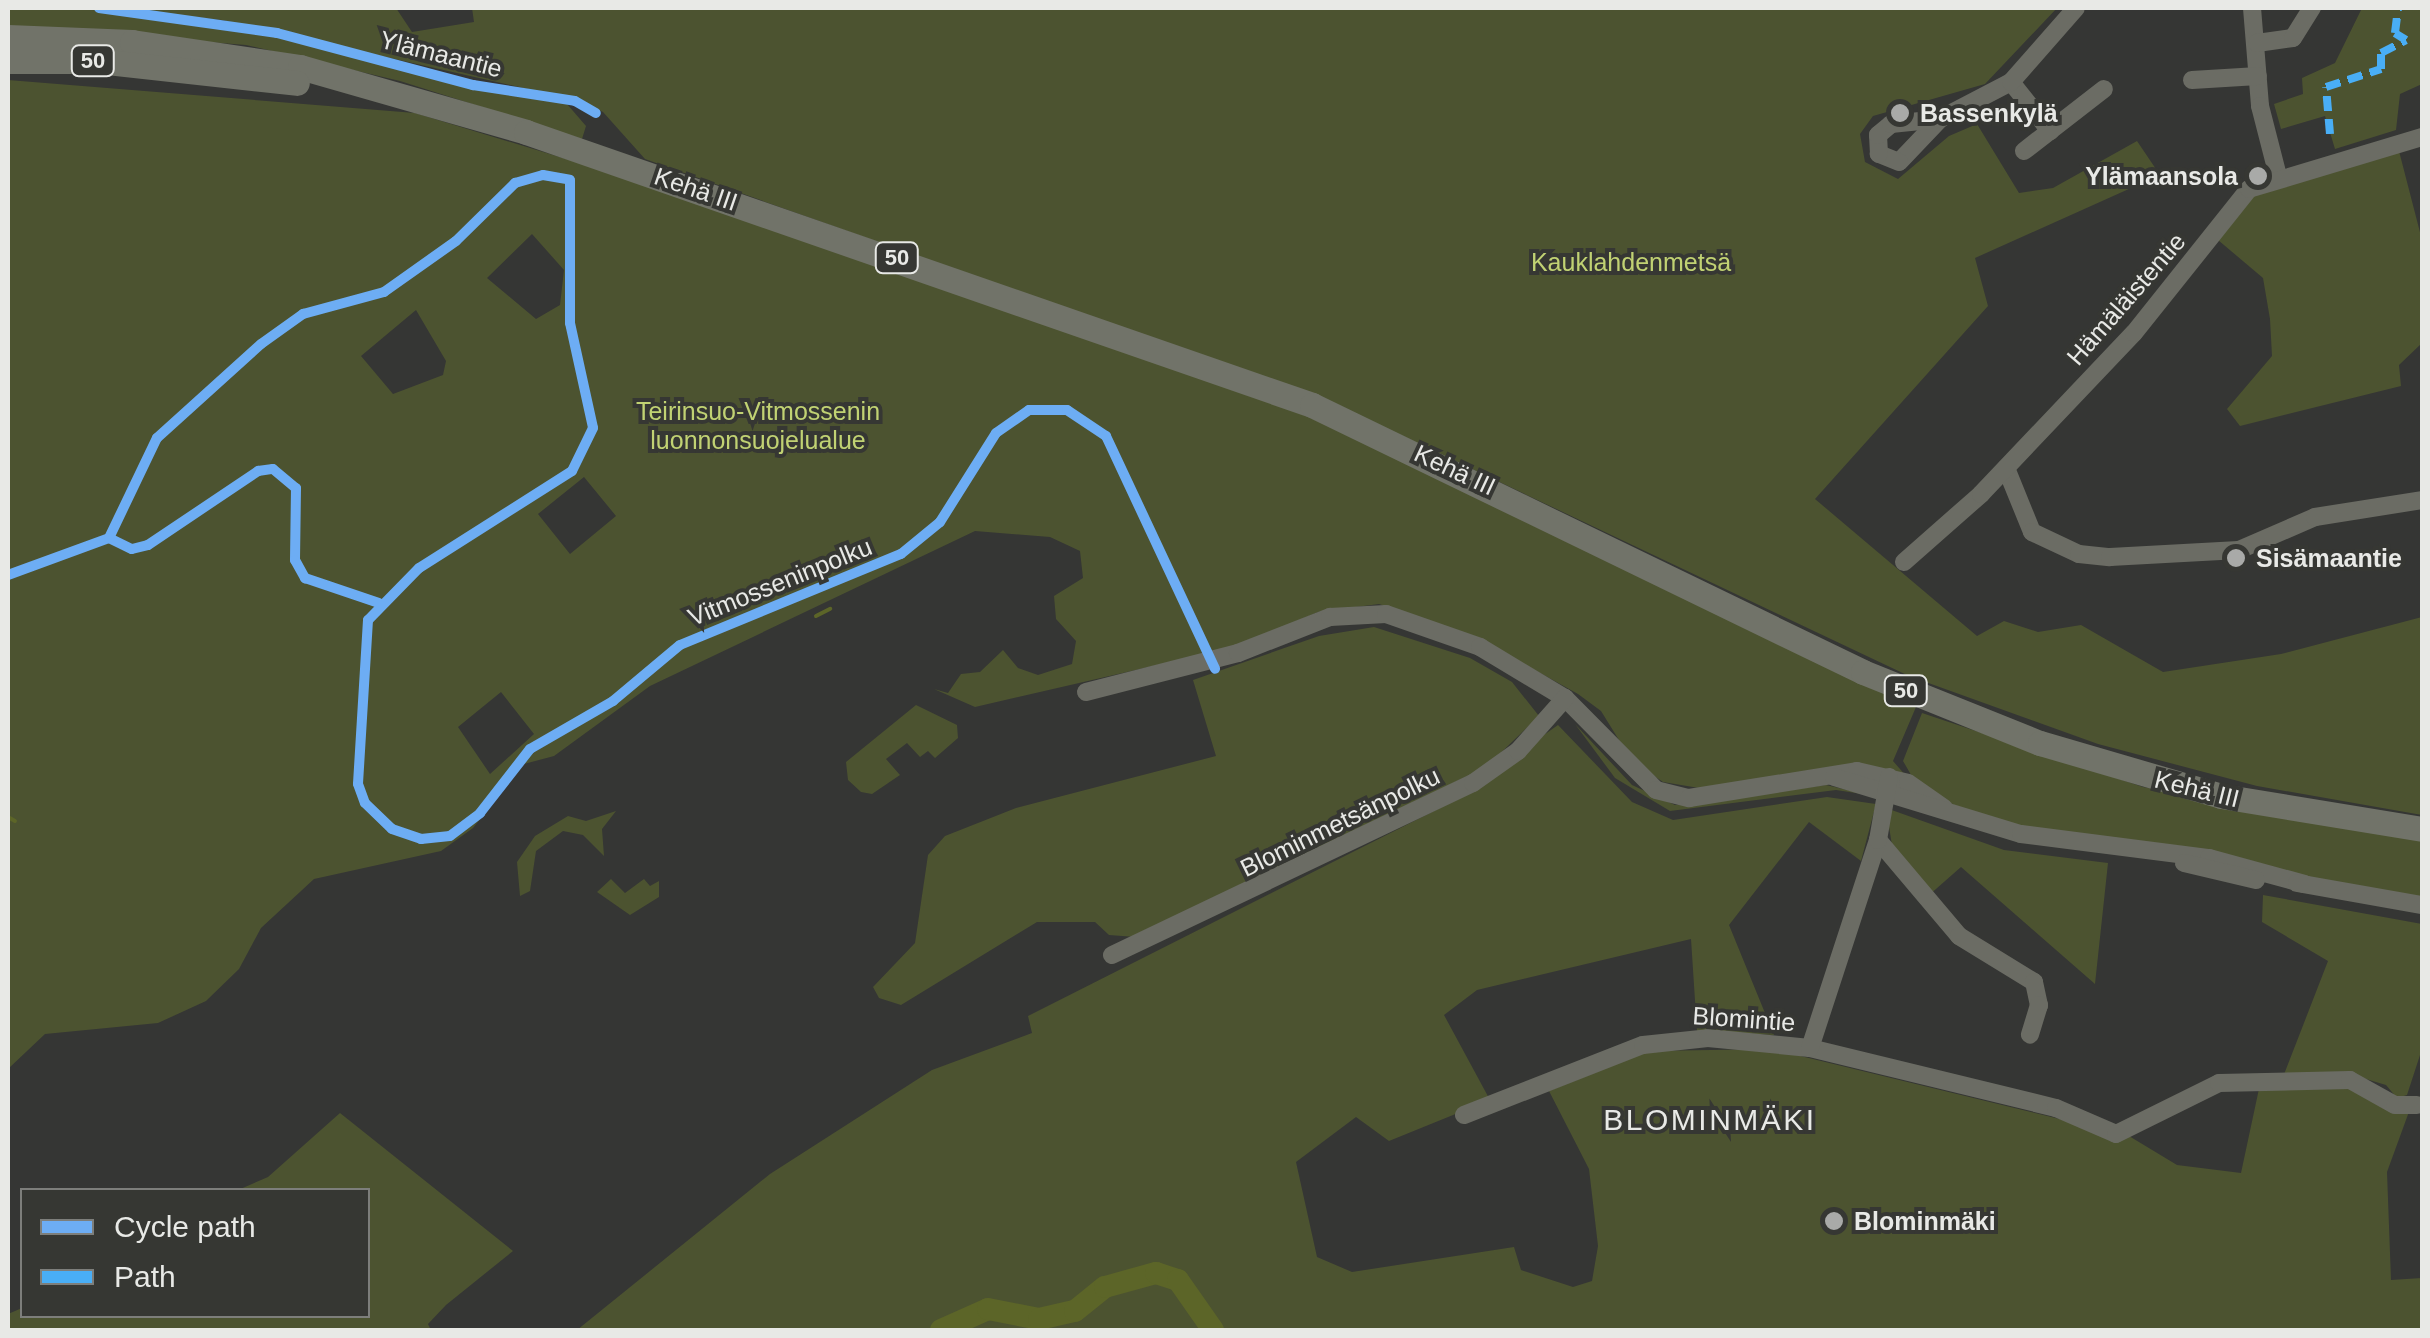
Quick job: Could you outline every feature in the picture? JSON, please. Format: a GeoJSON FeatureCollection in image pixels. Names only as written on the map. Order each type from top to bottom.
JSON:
{"type":"FeatureCollection","features":[{"type":"Feature","properties":{"kind":"highway","name":"Kehä III"},"geometry":{"type":"LineString","coordinates":[[8,37],[132,42],[300,67],[580,150],[1312,405],[1863,672],[2040,744],[2221,796],[2422,829]]}},
{"type":"Feature","properties":{"kind":"highway","name":"Kehä III"},"geometry":{"type":"LineString","coordinates":[[8,61],[195,70],[479,118]]}},
{"type":"Feature","properties":{"kind":"street"},"geometry":{"type":"LineString","coordinates":[[1940,120],[2011,82],[2076,8]]}},
{"type":"Feature","properties":{"kind":"street"},"geometry":{"type":"LineString","coordinates":[[2252,8],[2258,76],[2278,176]]}},
{"type":"Feature","properties":{"kind":"street"},"geometry":{"type":"LineString","coordinates":[[2257,42],[2293,38],[2312,8]]}},
{"type":"Feature","properties":{"kind":"street"},"geometry":{"type":"LineString","coordinates":[[2192,80],[2258,76]]}},
{"type":"Feature","properties":{"kind":"street"},"geometry":{"type":"LineString","coordinates":[[2011,82],[2050,130]]}},
{"type":"Feature","properties":{"kind":"street"},"geometry":{"type":"LineString","coordinates":[[2024,151],[2104,89]]}},
{"type":"Feature","properties":{"kind":"street","name":"Hämäläistentie"},"geometry":{"type":"LineString","coordinates":[[1904,562],[2006,468],[2134,333],[2250,189],[2278,176],[2422,138]]}},
{"type":"Feature","properties":{"kind":"street"},"geometry":{"type":"LineString","coordinates":[[2006,468],[2032,532],[2079,554],[2127,558],[2240,550],[2315,517],[2422,500]]}},
{"type":"Feature","properties":{"kind":"street"},"geometry":{"type":"LineString","coordinates":[[1086,692],[1238,652],[1330,617],[1367,613],[1464,641],[1565,698],[1637,778],[1672,796],[1834,777],[1887,784],[2020,834],[2160,854],[2206,870],[2422,905]]}},
{"type":"Feature","properties":{"kind":"street","name":"Blominmetsänpolku"},"geometry":{"type":"LineString","coordinates":[[1112,955],[1473,783],[1518,751],[1565,698]]}},
{"type":"Feature","properties":{"kind":"street","name":"Blomintie"},"geometry":{"type":"LineString","coordinates":[[1464,1115],[1643,1045],[1708,1038],[1810,1048],[1878,840],[1887,784]]}},
{"type":"Feature","properties":{"kind":"street"},"geometry":{"type":"LineString","coordinates":[[1878,840],[1958,936],[2034,982],[2039,1005],[2030,1036]]}},
{"type":"Feature","properties":{"kind":"street"},"geometry":{"type":"LineString","coordinates":[[1810,1048],[2056,1108],[2116,1134],[2219,1083],[2350,1080],[2395,1105],[2417,1105]]}},
{"type":"Feature","properties":{"kind":"green space"},"geometry":{"type":"Polygon","coordinates":[[[8,8],[90,8],[289,39],[458,85],[567,104],[586,126],[582,139],[400,81],[246,45],[8,26],[8,8]]]}},
{"type":"Feature","properties":{"kind":"green space","name":"Kauklahdenmetsä"},"geometry":{"type":"Polygon","coordinates":[[[107,8],[396,8],[412,32],[474,22],[472,8],[2057,8],[1985,84],[1873,116],[1860,134],[1865,162],[1898,179],[1949,136],[1977,124],[2019,193],[2053,188],[2137,141],[2160,175],[1975,258],[1988,306],[1815,499],[1977,636],[2004,621],[2038,632],[2081,625],[2163,672],[2281,654],[2422,617],[2422,815],[2257,786],[2098,744],[1909,676],[1339,406],[645,159],[603,112],[581,101],[222,20],[107,8]]]}},
{"type":"Feature","properties":{"kind":"green space"},"geometry":{"type":"Polygon","coordinates":[[[2362,8],[2422,8],[2422,84],[2400,94],[2396,130],[2335,149],[2325,116],[2281,129],[2274,104],[2303,94],[2302,78],[2335,63],[2362,8]]]}},
{"type":"Feature","properties":{"kind":"green space","name":"Teirinsuo-Vitmossenin luonnonsuojelualue"},"geometry":{"type":"Polygon","coordinates":[[[8,80],[415,113],[655,186],[1239,389],[1373,443],[1916,707],[1893,761],[1907,777],[1705,789],[1663,782],[1632,761],[1601,711],[1578,694],[1477,638],[1379,604],[1318,612],[1240,646],[975,707],[934,689],[948,693],[961,674],[980,672],[1003,650],[1018,668],[1038,675],[1072,664],[1076,641],[1056,619],[1054,596],[1083,578],[1080,551],[1050,537],[975,531],[650,686],[554,756],[524,764],[473,828],[441,851],[314,879],[261,928],[239,969],[206,1001],[158,1023],[45,1034],[8,1069],[8,80]],[[532,234],[487,278],[536,319],[560,305],[564,270],[532,234]],[[416,310],[361,356],[393,394],[443,375],[446,361],[416,310]],[[584,477],[538,514],[570,554],[616,516],[584,477]],[[501,692],[458,727],[490,774],[534,734],[501,692]]]}},
{"type":"Feature","properties":{"kind":"green space"},"geometry":{"type":"Polygon","coordinates":[[[2399,151],[2422,240],[2422,343],[2399,365],[2401,386],[2240,426],[2227,409],[2272,356],[2270,319],[2263,278],[2218,240],[2251,197],[2399,151]]]}},
{"type":"Feature","properties":{"kind":"green space"},"geometry":{"type":"Polygon","coordinates":[[[1374,627],[1470,658],[1512,682],[1539,716],[1486,767],[1136,937],[1109,935],[1095,922],[1037,922],[901,1005],[879,998],[873,987],[915,943],[928,855],[945,836],[1016,808],[1216,756],[1193,680],[1319,636],[1374,627]]]}},
{"type":"Feature","properties":{"kind":"green space"},"geometry":{"type":"Polygon","coordinates":[[[916,705],[957,725],[958,738],[935,758],[928,751],[920,757],[907,743],[886,759],[900,775],[872,794],[861,792],[848,780],[846,762],[916,705]]]}},
{"type":"Feature","properties":{"kind":"green space"},"geometry":{"type":"Polygon","coordinates":[[[1922,713],[2143,787],[2422,840],[2422,898],[2022,828],[1954,805],[1914,780],[1903,761],[1922,713]]]}},
{"type":"Feature","properties":{"kind":"green space"},"geometry":{"type":"Polygon","coordinates":[[[1575,724],[1632,785],[1675,805],[1826,785],[1869,795],[1836,790],[1670,811],[1615,778],[1575,724]]]}},
{"type":"Feature","properties":{"kind":"green space"},"geometry":{"type":"Polygon","coordinates":[[[1558,725],[1632,802],[1673,820],[1827,797],[1876,804],[1861,861],[1809,822],[1729,925],[1774,1035],[1697,1031],[1691,939],[1477,990],[1444,1015],[1490,1100],[1389,1141],[1356,1117],[1296,1162],[1317,1257],[1352,1272],[1514,1247],[1521,1270],[1573,1287],[1592,1281],[1598,1246],[1589,1169],[1549,1091],[1649,1051],[1772,1049],[2129,1136],[2177,1165],[2241,1173],[2260,1084],[2353,1084],[2410,1109],[2387,1172],[2391,1280],[2422,1278],[2422,1330],[577,1330],[770,1174],[932,1070],[1032,1033],[1028,1016],[1440,808],[1558,725]]]}},
{"type":"Feature","properties":{"kind":"green space"},"geometry":{"type":"Polygon","coordinates":[[[1886,808],[2004,850],[2108,863],[2095,984],[1961,867],[1928,896],[1895,864],[1886,808]]]}},
{"type":"Feature","properties":{"kind":"green space"},"geometry":{"type":"Polygon","coordinates":[[[616,811],[602,829],[604,856],[583,835],[563,831],[536,851],[530,891],[520,896],[517,862],[535,836],[568,816],[586,821],[616,811]]]}},
{"type":"Feature","properties":{"kind":"green space"},"geometry":{"type":"Polygon","coordinates":[[[611,879],[625,893],[644,879],[650,886],[659,881],[659,897],[630,915],[597,892],[611,879]]]}},
{"type":"Feature","properties":{"kind":"green space"},"geometry":{"type":"Polygon","coordinates":[[[2263,895],[2422,924],[2422,1049],[2407,1095],[2397,1098],[2386,1085],[2349,1074],[2283,1077],[2328,961],[2262,922],[2263,895]]]}},
{"type":"Feature","properties":{"kind":"green space"},"geometry":{"type":"Polygon","coordinates":[[[340,1113],[513,1251],[446,1305],[428,1324],[431,1330],[8,1330],[8,1314],[20,1309],[20,1318],[370,1318],[370,1188],[243,1188],[268,1177],[340,1113]]]}},
{"type":"Feature","properties":{"kind":"waterway"},"geometry":{"type":"LineString","coordinates":[[816,616],[830,609]]}},
{"type":"Feature","properties":{"kind":"waterway"},"geometry":{"type":"LineString","coordinates":[[8,817],[15,821]]}},
{"type":"Feature","properties":{"kind":"waterway"},"geometry":{"type":"LineString","coordinates":[[941,1330],[988,1309],[1039,1319],[1075,1311],[1105,1287],[1156,1273],[1178,1280],[1213,1330]]}},
{"type":"Feature","properties":{"kind":"marked path"},"geometry":{"type":"LineString","coordinates":[[2330,134],[2326,87],[2381,69],[2381,53],[2406,40],[2395,33],[2398,8]]}},
{"type":"Feature","properties":{"kind":"cycle path","name":"Ylämaantie"},"geometry":{"type":"LineString","coordinates":[[99,8],[277,33],[473,85],[575,101],[596,113]]}},
{"type":"Feature","properties":{"kind":"cycle path","name":"Vitmosseninpolku"},"geometry":{"type":"LineString","coordinates":[[8,575],[109,538],[157,438],[261,344],[303,314],[384,292],[456,241],[515,183],[543,175],[570,180],[570,323],[593,428],[572,471],[419,568],[368,620],[358,784],[365,803],[392,829],[421,839],[450,836],[480,813],[530,749],[613,701],[680,645],[901,554],[940,522],[996,433],[1029,410],[1067,410],[1106,436],[1215,669]]}},
{"type":"Feature","properties":{"kind":"cycle path"},"geometry":{"type":"LineString","coordinates":[[109,538],[132,549],[148,545],[258,471],[273,469],[296,488],[295,560],[305,578],[379,603]]}},
{"type":"Feature","properties":{"kind":"place","name":"Bassenkylä"},"geometry":{"type":"Point","coordinates":[1900,113]}},
{"type":"Feature","properties":{"kind":"place","name":"Ylämaansola"},"geometry":{"type":"Point","coordinates":[2258,176]}},
{"type":"Feature","properties":{"kind":"place","name":"Sisämaantie"},"geometry":{"type":"Point","coordinates":[2236,558]}},
{"type":"Feature","properties":{"kind":"place","name":"Blominmäki"},"geometry":{"type":"Point","coordinates":[1834,1221]}},
{"type":"Feature","properties":{"kind":"district","name":"BLOMINMÄKI"},"geometry":{"type":"Point","coordinates":[1710,1120]}}]}
